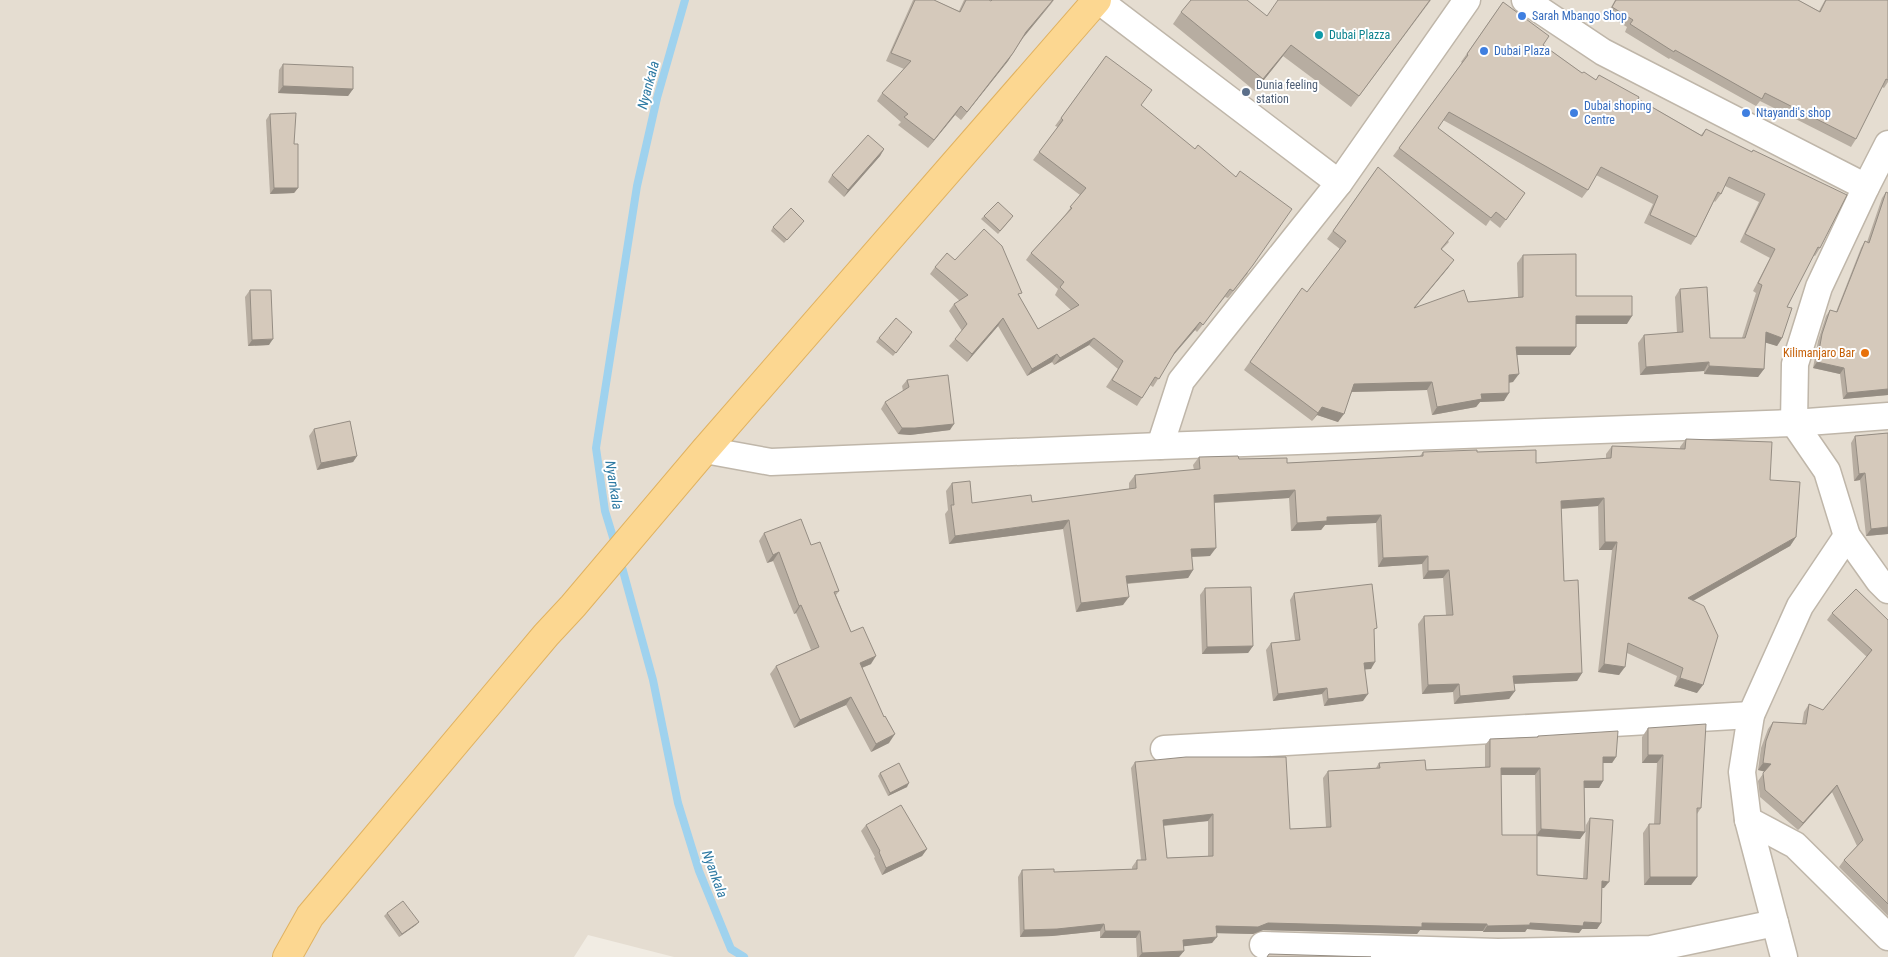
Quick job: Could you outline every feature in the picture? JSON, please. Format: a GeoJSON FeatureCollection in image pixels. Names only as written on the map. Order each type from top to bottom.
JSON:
{"type":"FeatureCollection","features":[{"type":"Feature","properties":{"kind":"main road"},"geometry":{"type":"LineString","coordinates":[[286,957],[310,916],[546,635],[574,606],[706,450],[1098,0]]}},
{"type":"Feature","properties":{"kind":"street"},"geometry":{"type":"LineString","coordinates":[[1098,0],[1339,183]]}},
{"type":"Feature","properties":{"kind":"street"},"geometry":{"type":"LineString","coordinates":[[1160,446],[1181,382],[1339,183],[1467,0]]}},
{"type":"Feature","properties":{"kind":"street"},"geometry":{"type":"LineString","coordinates":[[1525,0],[1603,52],[1866,187]]}},
{"type":"Feature","properties":{"kind":"street"},"geometry":{"type":"LineString","coordinates":[[1885,157],[1866,187],[1820,287],[1795,364],[1794,423],[1827,470],[1847,536],[1885,581]]}},
{"type":"Feature","properties":{"kind":"street"},"geometry":{"type":"LineString","coordinates":[[706,450],[772,462],[1794,423],[1888,416]]}},
{"type":"Feature","properties":{"kind":"street"},"geometry":{"type":"LineString","coordinates":[[1784,957],[1748,820],[1742,772],[1751,715],[1800,606],[1847,536]]}},
{"type":"Feature","properties":{"kind":"street"},"geometry":{"type":"LineString","coordinates":[[1164,750],[1751,715]]}},
{"type":"Feature","properties":{"kind":"street"},"geometry":{"type":"LineString","coordinates":[[1748,820],[1795,845],[1888,937]]}},
{"type":"Feature","properties":{"kind":"street"},"geometry":{"type":"LineString","coordinates":[[1264,945],[1498,952],[1651,949],[1775,923]]}},
{"type":"Feature","properties":{"kind":"shaded area"},"geometry":{"type":"Polygon","coordinates":[[[0,0],[1888,0],[1888,957],[674,957],[588,935],[574,957],[0,957],[0,0]]]}},
{"type":"Feature","properties":{"kind":"building"},"geometry":{"type":"Polygon","coordinates":[[[915,0],[934,0],[960,12],[966,0],[1053,0],[1026,32],[1013,53],[967,112],[961,106],[934,140],[904,117],[908,114],[882,93],[911,61],[891,53],[915,0]]]}},
{"type":"Feature","properties":{"kind":"building"},"geometry":{"type":"Polygon","coordinates":[[[1191,0],[1247,0],[1267,16],[1278,0],[1430,0],[1359,96],[1291,45],[1263,79],[1181,12],[1191,0]]]}},
{"type":"Feature","properties":{"kind":"building"},"geometry":{"type":"Polygon","coordinates":[[[1616,0],[1798,0],[1820,12],[1826,0],[1888,0],[1888,80],[1886,79],[1856,139],[1765,93],[1762,99],[1675,50],[1674,52],[1630,24],[1633,20],[1612,7],[1616,0]]]}},
{"type":"Feature","properties":{"kind":"building"},"geometry":{"type":"Polygon","coordinates":[[[1503,2],[1549,36],[1543,45],[1582,73],[1584,72],[1596,80],[1599,75],[1702,136],[1706,129],[1847,195],[1787,307],[1792,308],[1782,338],[1766,332],[1764,369],[1709,366],[1709,362],[1646,367],[1644,335],[1683,332],[1680,289],[1707,287],[1710,338],[1745,338],[1762,285],[1758,283],[1775,249],[1745,234],[1765,194],[1729,177],[1721,194],[1718,192],[1696,237],[1650,215],[1658,196],[1601,167],[1588,190],[1449,112],[1438,128],[1525,193],[1506,220],[1496,212],[1491,218],[1399,148],[1468,55],[1503,2]]]}},
{"type":"Feature","properties":{"kind":"building"},"geometry":{"type":"Polygon","coordinates":[[[1106,56],[1152,90],[1141,105],[1195,149],[1198,145],[1236,177],[1240,171],[1292,209],[1233,291],[1230,289],[1203,325],[1200,322],[1175,352],[1159,379],[1155,377],[1142,398],[1112,380],[1123,361],[1094,338],[1060,358],[1057,354],[1032,369],[1003,318],[972,354],[955,339],[967,324],[954,304],[968,295],[935,267],[947,253],[955,260],[984,229],[1002,246],[1022,293],[1018,294],[1038,329],[1079,305],[1060,287],[1064,282],[1031,253],[1072,208],[1070,207],[1086,188],[1039,152],[1106,56]]]}},
{"type":"Feature","properties":{"kind":"building"},"geometry":{"type":"Polygon","coordinates":[[[283,64],[353,67],[353,89],[283,86],[283,64]]]}},
{"type":"Feature","properties":{"kind":"building"},"geometry":{"type":"Polygon","coordinates":[[[296,113],[294,144],[298,144],[298,188],[274,188],[270,114],[296,113]]]}},
{"type":"Feature","properties":{"kind":"building"},"geometry":{"type":"Polygon","coordinates":[[[868,135],[884,149],[848,190],[832,175],[868,135]]]}},
{"type":"Feature","properties":{"kind":"building"},"geometry":{"type":"Polygon","coordinates":[[[1378,167],[1454,233],[1441,249],[1454,260],[1414,308],[1464,290],[1468,302],[1523,297],[1523,255],[1576,254],[1576,296],[1632,296],[1632,316],[1576,316],[1576,347],[1516,347],[1519,374],[1509,375],[1509,393],[1481,394],[1482,399],[1437,407],[1432,382],[1354,384],[1344,414],[1322,407],[1318,413],[1250,362],[1302,288],[1307,292],[1346,241],[1333,231],[1378,167]]]}},
{"type":"Feature","properties":{"kind":"building"},"geometry":{"type":"Polygon","coordinates":[[[1886,192],[1888,193],[1888,389],[1847,393],[1844,368],[1817,362],[1822,334],[1830,310],[1837,312],[1865,241],[1869,243],[1886,192]]]}},
{"type":"Feature","properties":{"kind":"building"},"geometry":{"type":"Polygon","coordinates":[[[998,202],[1013,216],[1000,231],[984,216],[998,202]]]}},
{"type":"Feature","properties":{"kind":"building"},"geometry":{"type":"Polygon","coordinates":[[[791,208],[804,221],[787,240],[773,227],[791,208]]]}},
{"type":"Feature","properties":{"kind":"building"},"geometry":{"type":"Polygon","coordinates":[[[250,290],[271,290],[273,339],[252,340],[250,290]]]}},
{"type":"Feature","properties":{"kind":"building"},"geometry":{"type":"Polygon","coordinates":[[[896,318],[912,332],[896,353],[879,338],[896,318]]]}},
{"type":"Feature","properties":{"kind":"building"},"geometry":{"type":"Polygon","coordinates":[[[948,375],[954,424],[902,428],[885,402],[909,387],[907,380],[948,375]]]}},
{"type":"Feature","properties":{"kind":"building"},"geometry":{"type":"Polygon","coordinates":[[[350,421],[357,456],[321,463],[314,429],[350,421]]]}},
{"type":"Feature","properties":{"kind":"building"},"geometry":{"type":"Polygon","coordinates":[[[1888,433],[1888,527],[1871,529],[1865,473],[1859,474],[1855,436],[1888,433]]]}},
{"type":"Feature","properties":{"kind":"building"},"geometry":{"type":"Polygon","coordinates":[[[1686,439],[1772,442],[1770,480],[1800,482],[1796,537],[1688,598],[1704,606],[1718,636],[1703,685],[1680,678],[1683,668],[1628,643],[1625,667],[1604,664],[1617,542],[1605,542],[1604,498],[1561,501],[1564,581],[1578,580],[1582,673],[1513,676],[1515,691],[1460,696],[1459,684],[1428,685],[1424,616],[1453,615],[1449,570],[1428,571],[1428,556],[1383,558],[1381,515],[1327,517],[1327,521],[1297,523],[1295,490],[1214,495],[1216,548],[1191,549],[1193,570],[1126,576],[1129,597],[1081,603],[1069,520],[955,536],[951,505],[954,505],[952,483],[970,481],[972,503],[1031,495],[1032,502],[1136,488],[1135,475],[1200,469],[1199,457],[1238,456],[1239,459],[1287,458],[1287,463],[1423,456],[1423,452],[1536,450],[1536,463],[1611,458],[1612,446],[1685,449],[1686,439]]]}},
{"type":"Feature","properties":{"kind":"building"},"geometry":{"type":"Polygon","coordinates":[[[801,519],[811,545],[820,542],[839,591],[834,592],[851,632],[863,627],[876,656],[860,663],[884,717],[895,734],[876,744],[851,697],[800,720],[776,666],[819,647],[801,605],[799,606],[779,552],[773,555],[764,533],[801,519]]]}},
{"type":"Feature","properties":{"kind":"building"},"geometry":{"type":"Polygon","coordinates":[[[1372,584],[1377,628],[1374,629],[1375,662],[1364,663],[1368,694],[1328,699],[1327,688],[1278,694],[1271,643],[1300,640],[1294,593],[1372,584]]]}},
{"type":"Feature","properties":{"kind":"building"},"geometry":{"type":"Polygon","coordinates":[[[1251,587],[1253,646],[1207,647],[1205,588],[1251,587]]]}},
{"type":"Feature","properties":{"kind":"building"},"geometry":{"type":"Polygon","coordinates":[[[1856,589],[1888,620],[1888,904],[1844,860],[1863,840],[1837,785],[1803,823],[1765,790],[1763,773],[1771,764],[1763,763],[1766,741],[1773,722],[1806,724],[1809,704],[1823,710],[1872,650],[1832,613],[1856,589]]]}},
{"type":"Feature","properties":{"kind":"building"},"geometry":{"type":"Polygon","coordinates":[[[1706,724],[1701,808],[1697,808],[1697,877],[1650,877],[1649,824],[1660,824],[1663,755],[1648,755],[1648,728],[1706,724]]]}},
{"type":"Feature","properties":{"kind":"building"},"geometry":{"type":"Polygon","coordinates":[[[1618,731],[1616,757],[1603,757],[1603,781],[1584,781],[1585,832],[1541,829],[1540,768],[1501,768],[1502,835],[1537,835],[1537,875],[1587,879],[1590,818],[1613,820],[1609,882],[1602,881],[1601,923],[1584,922],[1583,926],[1530,923],[1530,925],[1487,926],[1487,924],[1422,923],[1422,927],[1268,923],[1258,927],[1216,926],[1217,937],[1183,940],[1184,951],[1142,953],[1140,931],[1105,931],[1104,924],[1024,930],[1022,870],[1054,869],[1054,872],[1137,869],[1137,860],[1146,860],[1135,762],[1186,757],[1286,757],[1290,829],[1331,827],[1328,771],[1380,768],[1379,763],[1425,760],[1426,770],[1490,767],[1490,739],[1618,731]],[[1213,814],[1163,820],[1167,858],[1213,856],[1213,814]]]}},
{"type":"Feature","properties":{"kind":"building"},"geometry":{"type":"Polygon","coordinates":[[[899,763],[909,783],[890,793],[880,773],[899,763]]]}},
{"type":"Feature","properties":{"kind":"building"},"geometry":{"type":"Polygon","coordinates":[[[901,805],[927,849],[886,868],[880,851],[866,825],[901,805]]]}},
{"type":"Feature","properties":{"kind":"building"},"geometry":{"type":"Polygon","coordinates":[[[403,901],[419,922],[402,934],[387,913],[403,901]]]}},
{"type":"Feature","properties":{"kind":"building"},"geometry":{"type":"Polygon","coordinates":[[[1269,954],[1371,957],[1267,957],[1269,954]]]}},
{"type":"Feature","properties":{"kind":"waterway","name":"Nyankala"},"geometry":{"type":"LineString","coordinates":[[616,547],[605,511],[596,448],[637,186],[657,98],[685,0]]}},
{"type":"Feature","properties":{"kind":"waterway","name":"Nyankala"},"geometry":{"type":"LineString","coordinates":[[620,560],[653,680],[678,803],[699,871],[731,949],[744,957]]}},
{"type":"Feature","properties":{"kind":"place","name":"Sarah Mbango Shop"},"geometry":{"type":"Point","coordinates":[1522,16]}},
{"type":"Feature","properties":{"kind":"place","name":"Dubai Plazza"},"geometry":{"type":"Point","coordinates":[1319,35]}},
{"type":"Feature","properties":{"kind":"place","name":"Dubai Plaza"},"geometry":{"type":"Point","coordinates":[1484,51]}},
{"type":"Feature","properties":{"kind":"place","name":"Dunia feeling station"},"geometry":{"type":"Point","coordinates":[1246,92]}},
{"type":"Feature","properties":{"kind":"place","name":"Dubai shoping Centre"},"geometry":{"type":"Point","coordinates":[1574,113]}},
{"type":"Feature","properties":{"kind":"place","name":"Ntayandi's shop"},"geometry":{"type":"Point","coordinates":[1746,113]}},
{"type":"Feature","properties":{"kind":"place","name":"Kilimanjaro Bar"},"geometry":{"type":"Point","coordinates":[1865,353]}}]}
